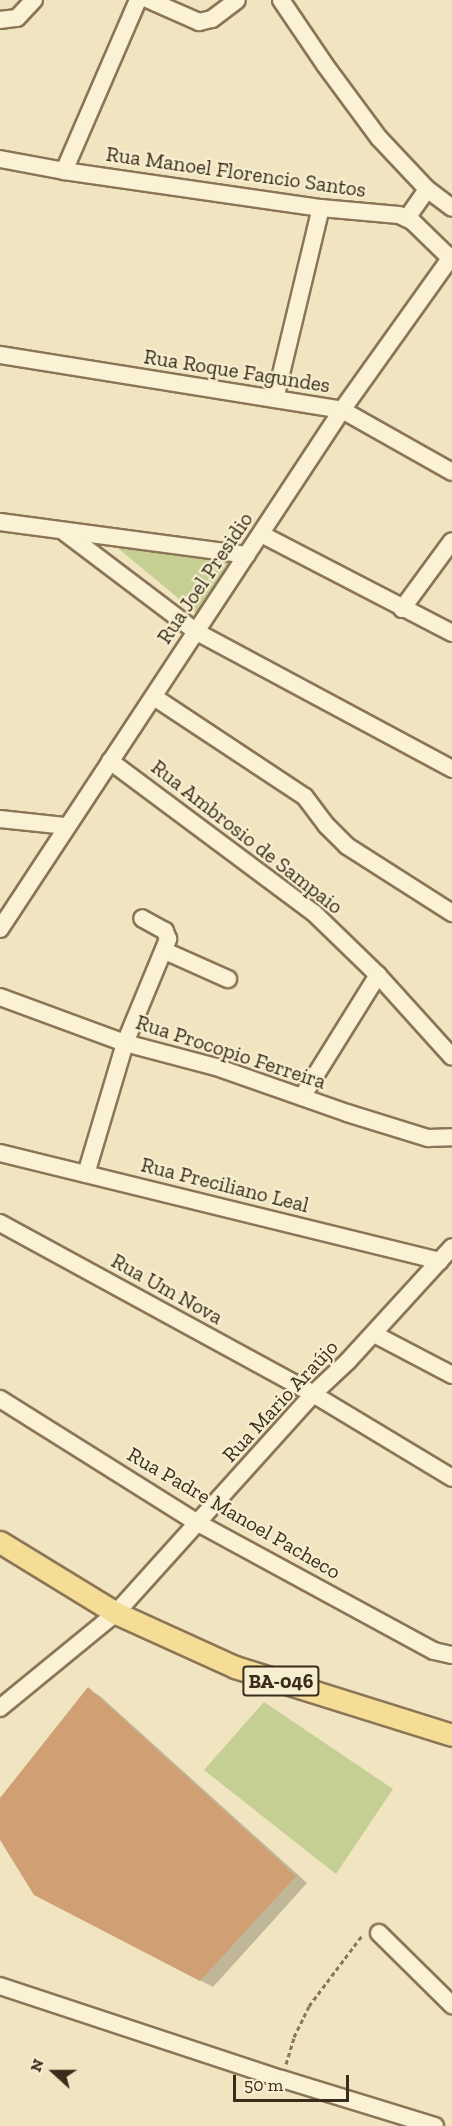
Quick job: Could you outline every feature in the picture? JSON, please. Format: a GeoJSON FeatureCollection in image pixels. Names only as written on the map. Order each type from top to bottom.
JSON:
{"type":"FeatureCollection","features":[{"type":"Feature","properties":{"kind":"main road","name":"BA-046"},"geometry":{"type":"LineString","coordinates":[[0,1542],[116,1613],[235,1667],[452,1735]]}},
{"type":"Feature","properties":{"kind":"street"},"geometry":{"type":"LineString","coordinates":[[0,20],[17,18],[34,0]]}},
{"type":"Feature","properties":{"kind":"street"},"geometry":{"type":"LineString","coordinates":[[64,171],[138,0]]}},
{"type":"Feature","properties":{"kind":"street"},"geometry":{"type":"LineString","coordinates":[[149,0],[199,22],[212,19],[237,0]]}},
{"type":"Feature","properties":{"kind":"street"},"geometry":{"type":"LineString","coordinates":[[281,0],[379,138],[427,189],[452,208]]}},
{"type":"Feature","properties":{"kind":"street","name":"Rua Manoel Florencio Santos"},"geometry":{"type":"LineString","coordinates":[[0,159],[64,171],[321,208],[408,218]]}},
{"type":"Feature","properties":{"kind":"street"},"geometry":{"type":"LineString","coordinates":[[427,189],[408,218],[451,257]]}},
{"type":"Feature","properties":{"kind":"street"},"geometry":{"type":"LineString","coordinates":[[275,399],[321,208]]}},
{"type":"Feature","properties":{"kind":"street","name":"Rua Joel Presidio"},"geometry":{"type":"LineString","coordinates":[[0,929],[65,826],[154,697],[195,631],[342,410],[451,257]]}},
{"type":"Feature","properties":{"kind":"street","name":"Rua Roque Fagundes"},"geometry":{"type":"LineString","coordinates":[[0,355],[342,410],[452,472]]}},
{"type":"Feature","properties":{"kind":"street"},"geometry":{"type":"LineString","coordinates":[[0,522],[247,555]]}},
{"type":"Feature","properties":{"kind":"street"},"geometry":{"type":"LineString","coordinates":[[63,531],[195,631],[452,769]]}},
{"type":"Feature","properties":{"kind":"street"},"geometry":{"type":"LineString","coordinates":[[261,534],[452,633]]}},
{"type":"Feature","properties":{"kind":"street"},"geometry":{"type":"LineString","coordinates":[[402,609],[452,541]]}},
{"type":"Feature","properties":{"kind":"street"},"geometry":{"type":"LineString","coordinates":[[154,697],[305,797],[326,825],[347,846],[452,913]]}},
{"type":"Feature","properties":{"kind":"street","name":"Rua Ambrosio de Sampaio"},"geometry":{"type":"LineString","coordinates":[[110,761],[314,913],[378,975],[452,1057]]}},
{"type":"Feature","properties":{"kind":"street"},"geometry":{"type":"LineString","coordinates":[[0,819],[65,826]]}},
{"type":"Feature","properties":{"kind":"street"},"geometry":{"type":"LineString","coordinates":[[86,1174],[125,1042],[165,951],[167,935],[142,918]]}},
{"type":"Feature","properties":{"kind":"street"},"geometry":{"type":"LineString","coordinates":[[165,951],[228,979]]}},
{"type":"Feature","properties":{"kind":"street"},"geometry":{"type":"LineString","coordinates":[[302,1097],[378,975]]}},
{"type":"Feature","properties":{"kind":"street","name":"Rua Procopio Ferreira"},"geometry":{"type":"LineString","coordinates":[[0,997],[125,1042],[216,1067],[428,1138],[452,1137]]}},
{"type":"Feature","properties":{"kind":"street","name":"Rua Preciliano Leal"},"geometry":{"type":"LineString","coordinates":[[0,1153],[440,1261]]}},
{"type":"Feature","properties":{"kind":"street","name":"Rua Um Nova"},"geometry":{"type":"LineString","coordinates":[[0,1223],[313,1394],[452,1478]]}},
{"type":"Feature","properties":{"kind":"street","name":"Rua Mario Araújo"},"geometry":{"type":"LineString","coordinates":[[0,1708],[116,1613],[313,1394],[374,1334],[452,1247]]}},
{"type":"Feature","properties":{"kind":"street"},"geometry":{"type":"LineString","coordinates":[[374,1334],[452,1375]]}},
{"type":"Feature","properties":{"kind":"street","name":"Rua Padre Manoel Pacheco"},"geometry":{"type":"LineString","coordinates":[[0,1399],[198,1522],[434,1651],[452,1655]]}},
{"type":"Feature","properties":{"kind":"street"},"geometry":{"type":"LineString","coordinates":[[379,1933],[452,2005]]}},
{"type":"Feature","properties":{"kind":"street"},"geometry":{"type":"LineString","coordinates":[[0,1986],[282,2079],[435,2126]]}},
{"type":"Feature","properties":{"kind":"path"},"geometry":{"type":"LineString","coordinates":[[282,2079],[294,2037],[309,2007],[363,1934],[370,1930],[379,1933]]}},
{"type":"Feature","properties":{"kind":"green space"},"geometry":{"type":"Polygon","coordinates":[[[114,545],[232,563],[200,616],[114,545]]]}},
{"type":"Feature","properties":{"kind":"green space"},"geometry":{"type":"Polygon","coordinates":[[[264,1702],[393,1789],[336,1874],[204,1770],[264,1702]]]}},
{"type":"Feature","properties":{"kind":"building"},"geometry":{"type":"Polygon","coordinates":[[[88,1687],[296,1876],[200,1981],[34,1895],[0,1840],[0,1798],[88,1687]]]}}]}
